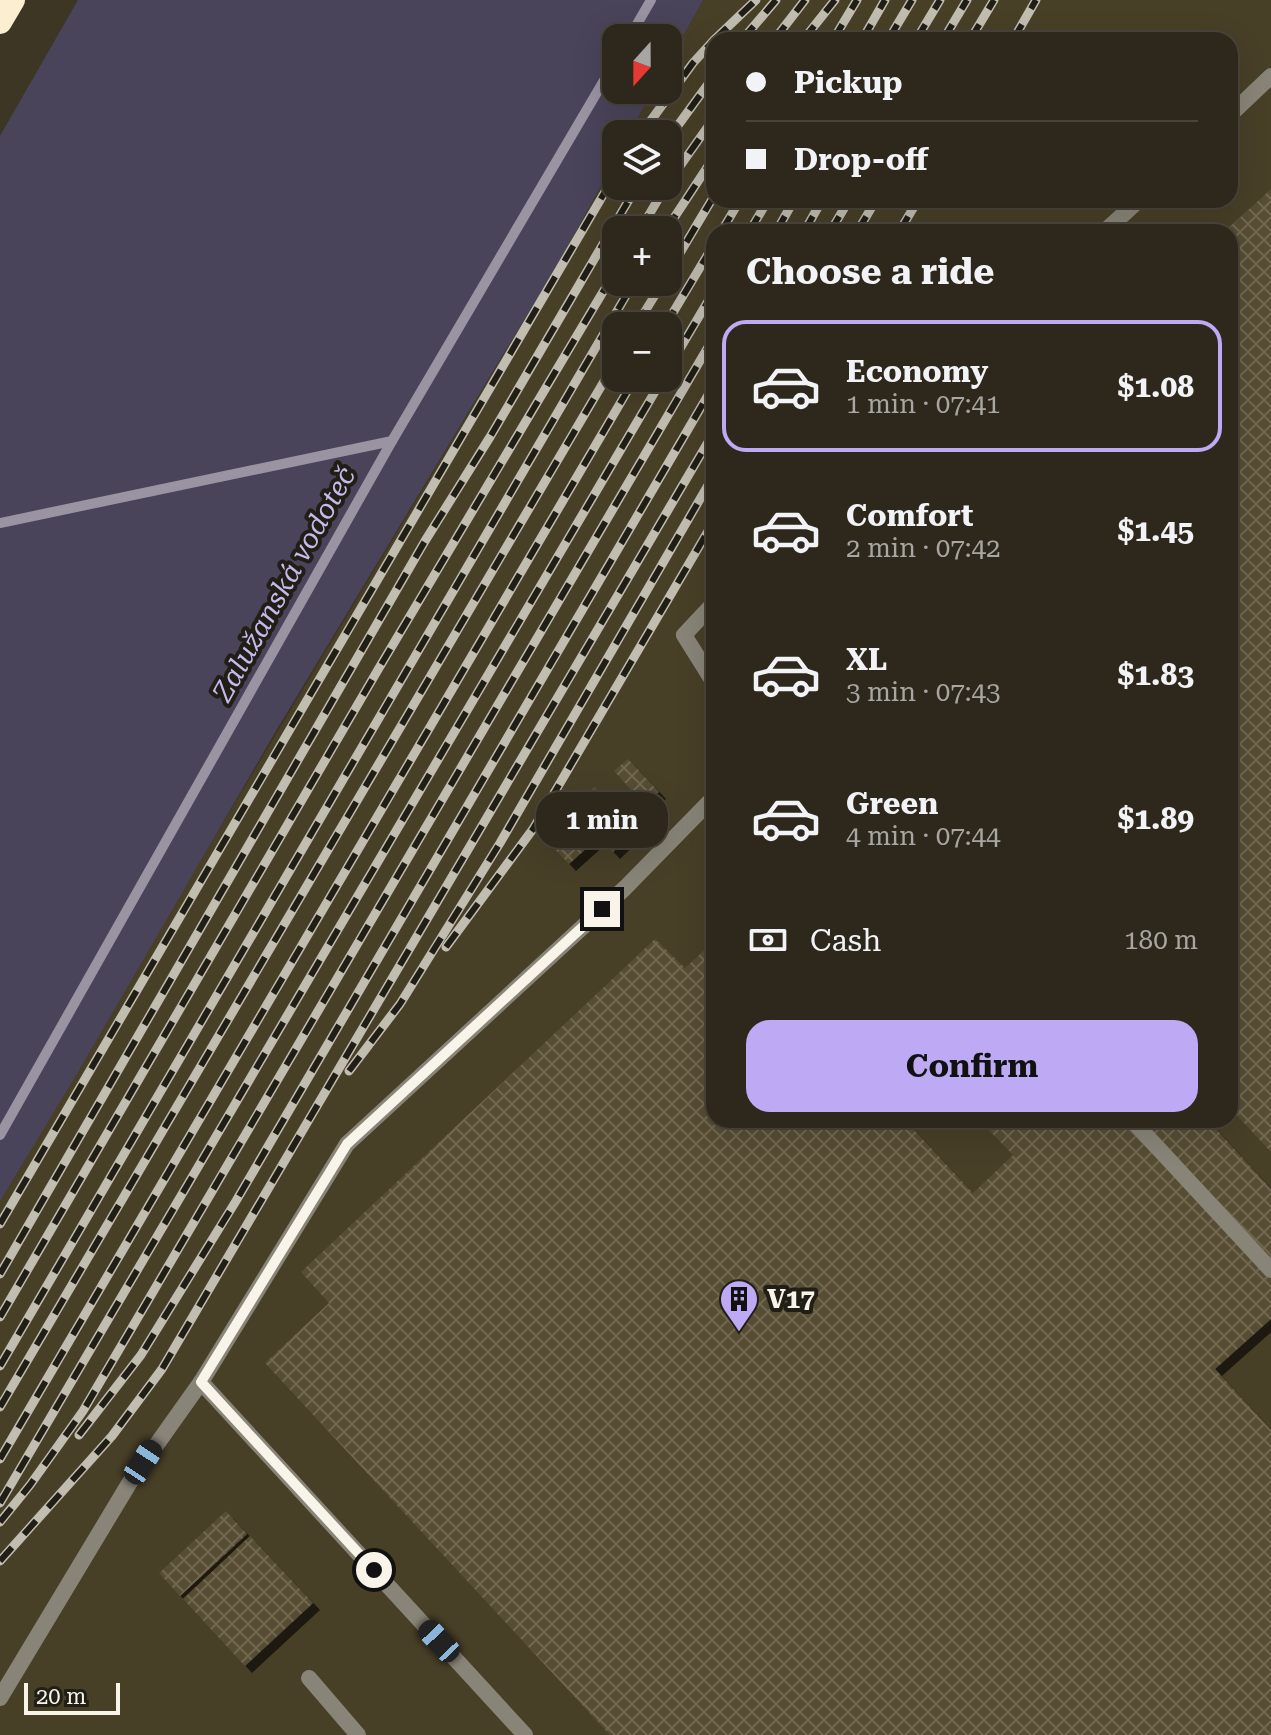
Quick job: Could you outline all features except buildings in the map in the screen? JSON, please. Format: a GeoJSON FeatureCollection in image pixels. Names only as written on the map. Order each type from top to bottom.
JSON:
{"type":"FeatureCollection","features":[{"type":"Feature","properties":{"kind":"highway"},"geometry":{"type":"LineString","coordinates":[[0,22],[13,0]]}},
{"type":"Feature","properties":{"kind":"lane"},"geometry":{"type":"LineString","coordinates":[[1238,107],[1271,76]]}},
{"type":"Feature","properties":{"kind":"lane"},"geometry":{"type":"LineString","coordinates":[[1113,224],[1130,208]]}},
{"type":"Feature","properties":{"kind":"lane"},"geometry":{"type":"LineString","coordinates":[[706,612],[684,635],[706,670]]}},
{"type":"Feature","properties":{"kind":"lane"},"geometry":{"type":"LineString","coordinates":[[0,1698],[130,1482],[201,1382],[347,1144],[625,888],[706,805]]}},
{"type":"Feature","properties":{"kind":"lane"},"geometry":{"type":"LineString","coordinates":[[1139,1128],[1271,1270]]}},
{"type":"Feature","properties":{"kind":"lane"},"geometry":{"type":"LineString","coordinates":[[201,1382],[525,1735]]}},
{"type":"Feature","properties":{"kind":"lane"},"geometry":{"type":"LineString","coordinates":[[309,1678],[358,1735]]}},
{"type":"Feature","properties":{"kind":"shaded area"},"geometry":{"type":"Polygon","coordinates":[[[78,0],[703,0],[682,38],[682,24],[602,24],[602,104],[645,104],[637,120],[602,120],[602,184],[562,257],[277,729],[0,1201],[0,136],[78,0]]]}},
{"type":"Feature","properties":{"kind":"shaded area"},"geometry":{"type":"Polygon","coordinates":[[[703,0],[1271,0],[1271,1735],[0,1735],[0,1195],[562,257],[602,184],[602,200],[682,200],[682,120],[637,120],[645,104],[682,104],[682,38],[703,0]]]}},
{"type":"Feature","properties":{"kind":"waterway","name":"Zalužanská vodoteč"},"geometry":{"type":"LineString","coordinates":[[637,24],[651,0]]}},
{"type":"Feature","properties":{"kind":"waterway","name":"Zalužanská vodoteč"},"geometry":{"type":"LineString","coordinates":[[0,1135],[392,441],[602,84]]}},
{"type":"Feature","properties":{"kind":"waterway"},"geometry":{"type":"LineString","coordinates":[[0,523],[392,441]]}},
{"type":"Feature","properties":{"kind":"railway"},"geometry":{"type":"LineString","coordinates":[[722,32],[756,0]]}},
{"type":"Feature","properties":{"kind":"railway"},"geometry":{"type":"LineString","coordinates":[[749,32],[776,0]]}},
{"type":"Feature","properties":{"kind":"railway"},"geometry":{"type":"LineString","coordinates":[[780,32],[805,0]]}},
{"type":"Feature","properties":{"kind":"railway"},"geometry":{"type":"LineString","coordinates":[[809,32],[835,0]]}},
{"type":"Feature","properties":{"kind":"railway"},"geometry":{"type":"LineString","coordinates":[[838,32],[857,0]]}},
{"type":"Feature","properties":{"kind":"railway"},"geometry":{"type":"LineString","coordinates":[[867,32],[885,0]]}},
{"type":"Feature","properties":{"kind":"railway"},"geometry":{"type":"LineString","coordinates":[[893,32],[912,0]]}},
{"type":"Feature","properties":{"kind":"railway"},"geometry":{"type":"LineString","coordinates":[[921,32],[940,0]]}},
{"type":"Feature","properties":{"kind":"railway"},"geometry":{"type":"LineString","coordinates":[[948,32],[967,0]]}},
{"type":"Feature","properties":{"kind":"railway"},"geometry":{"type":"LineString","coordinates":[[975,32],[994,0]]}},
{"type":"Feature","properties":{"kind":"railway"},"geometry":{"type":"LineString","coordinates":[[1018,32],[1036,0]]}},
{"type":"Feature","properties":{"kind":"railway"},"geometry":{"type":"LineString","coordinates":[[651,120],[706,49]]}},
{"type":"Feature","properties":{"kind":"railway"},"geometry":{"type":"LineString","coordinates":[[682,120],[706,87]]}},
{"type":"Feature","properties":{"kind":"railway"},"geometry":{"type":"LineString","coordinates":[[682,163],[706,129]]}},
{"type":"Feature","properties":{"kind":"railway"},"geometry":{"type":"LineString","coordinates":[[675,216],[706,169]]}},
{"type":"Feature","properties":{"kind":"railway"},"geometry":{"type":"LineString","coordinates":[[0,1224],[602,197]]}},
{"type":"Feature","properties":{"kind":"railway"},"geometry":{"type":"LineString","coordinates":[[0,1274],[425,541],[490,437],[629,200]]}},
{"type":"Feature","properties":{"kind":"railway"},"geometry":{"type":"LineString","coordinates":[[648,216],[658,200]]}},
{"type":"Feature","properties":{"kind":"railway"},"geometry":{"type":"LineString","coordinates":[[682,250],[707,208]]}},
{"type":"Feature","properties":{"kind":"railway"},"geometry":{"type":"LineString","coordinates":[[726,224],[735,208]]}},
{"type":"Feature","properties":{"kind":"railway"},"geometry":{"type":"LineString","coordinates":[[754,224],[763,208]]}},
{"type":"Feature","properties":{"kind":"railway"},"geometry":{"type":"LineString","coordinates":[[780,224],[790,208]]}},
{"type":"Feature","properties":{"kind":"railway"},"geometry":{"type":"LineString","coordinates":[[808,224],[818,208]]}},
{"type":"Feature","properties":{"kind":"railway"},"geometry":{"type":"LineString","coordinates":[[835,224],[844,208]]}},
{"type":"Feature","properties":{"kind":"railway"},"geometry":{"type":"LineString","coordinates":[[862,224],[871,208]]}},
{"type":"Feature","properties":{"kind":"railway"},"geometry":{"type":"LineString","coordinates":[[904,224],[913,208]]}},
{"type":"Feature","properties":{"kind":"railway"},"geometry":{"type":"LineString","coordinates":[[673,312],[706,257]]}},
{"type":"Feature","properties":{"kind":"railway"},"geometry":{"type":"LineString","coordinates":[[0,1317],[602,294]]}},
{"type":"Feature","properties":{"kind":"railway"},"geometry":{"type":"LineString","coordinates":[[0,1366],[626,296]]}},
{"type":"Feature","properties":{"kind":"railway"},"geometry":{"type":"LineString","coordinates":[[645,312],[654,296]]}},
{"type":"Feature","properties":{"kind":"railway"},"geometry":{"type":"LineString","coordinates":[[682,345],[706,305]]}},
{"type":"Feature","properties":{"kind":"railway"},"geometry":{"type":"LineString","coordinates":[[0,1522],[83,1411],[706,351]]}},
{"type":"Feature","properties":{"kind":"railway"},"geometry":{"type":"LineString","coordinates":[[0,1407],[602,385]]}},
{"type":"Feature","properties":{"kind":"railway"},"geometry":{"type":"LineString","coordinates":[[0,1459],[627,392]]}},
{"type":"Feature","properties":{"kind":"railway"},"geometry":{"type":"LineString","coordinates":[[0,1503],[655,392]]}},
{"type":"Feature","properties":{"kind":"railway"},"geometry":{"type":"LineString","coordinates":[[79,1435],[141,1355],[236,1201],[706,399]]}},
{"type":"Feature","properties":{"kind":"railway"},"geometry":{"type":"LineString","coordinates":[[0,1561],[112,1436],[162,1369],[706,446]]}},
{"type":"Feature","properties":{"kind":"railway"},"geometry":{"type":"LineString","coordinates":[[349,1071],[400,1004],[500,843],[706,489]]}},
{"type":"Feature","properties":{"kind":"railway"},"geometry":{"type":"LineString","coordinates":[[446,947],[533,829],[706,535]]}},
{"type":"Feature","properties":{"kind":"place","name":"V17"},"geometry":{"type":"Point","coordinates":[739,1333]}},
{"type":"Feature","properties":{"kind":"route"},"geometry":{"type":"LineString","coordinates":[[374,1570],[201,1382],[347,1144],[602,909]]}}]}
